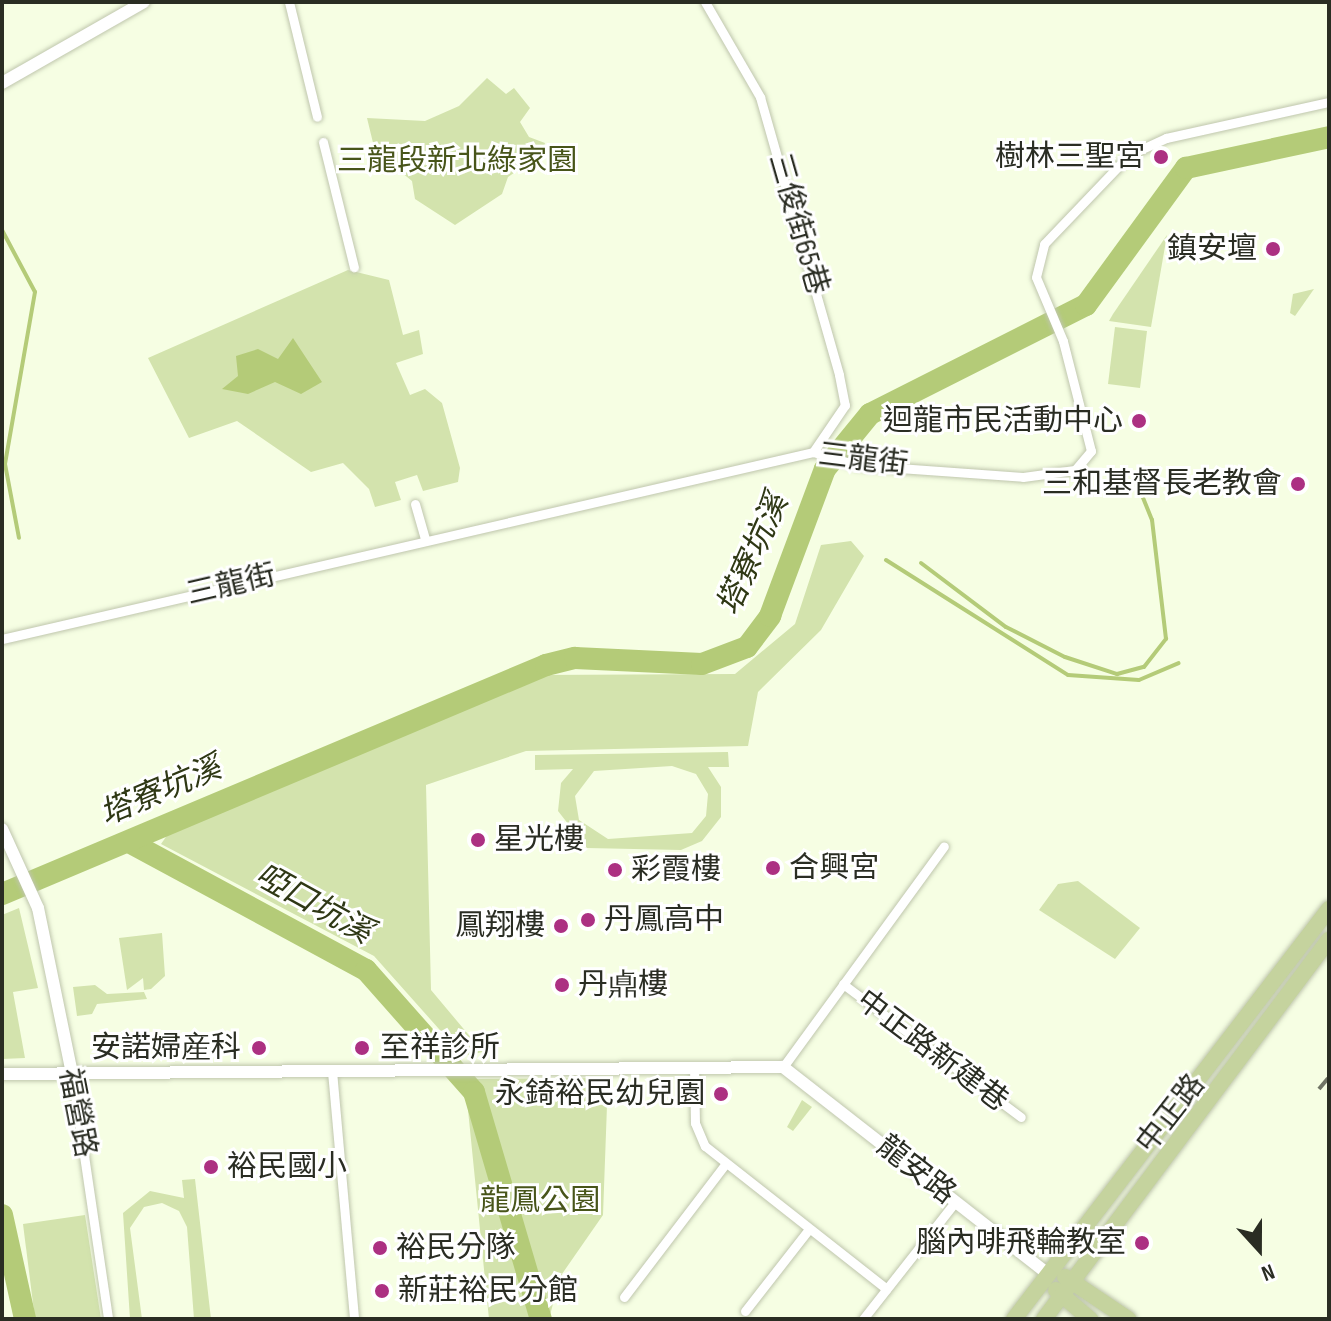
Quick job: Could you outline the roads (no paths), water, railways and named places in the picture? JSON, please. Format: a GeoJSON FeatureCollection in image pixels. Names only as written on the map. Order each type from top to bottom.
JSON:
{"type":"FeatureCollection","features":[{"type":"Feature","properties":{"kind":"main road","name":"中正路"},"geometry":{"type":"LineString","coordinates":[[1014,1319],[1329,909]]}},
{"type":"Feature","properties":{"kind":"main road","name":"中正路"},"geometry":{"type":"LineString","coordinates":[[1044,1319],[1329,940]]}},
{"type":"Feature","properties":{"kind":"main road"},"geometry":{"type":"LineString","coordinates":[[1048,1274],[1074,1279],[1128,1319]]}},
{"type":"Feature","properties":{"kind":"main road"},"geometry":{"type":"LineString","coordinates":[[1048,1274],[1060,1297],[1090,1319]]}},
{"type":"Feature","properties":{"kind":"street"},"geometry":{"type":"LineString","coordinates":[[2,83],[144,2]]}},
{"type":"Feature","properties":{"kind":"street"},"geometry":{"type":"LineString","coordinates":[[289,2],[317,117]]}},
{"type":"Feature","properties":{"kind":"street","name":"三俊街65巷"},"geometry":{"type":"LineString","coordinates":[[705,2],[760,97],[839,375],[845,405],[817,452]]}},
{"type":"Feature","properties":{"kind":"street","name":"三龍街"},"geometry":{"type":"LineString","coordinates":[[2,639],[817,452],[857,465],[1023,477],[1075,470],[1091,451],[1063,341],[1048,312],[1036,277],[1044,244],[1129,155],[1166,138],[1329,102]]}},
{"type":"Feature","properties":{"kind":"street"},"geometry":{"type":"LineString","coordinates":[[323,142],[354,267]]}},
{"type":"Feature","properties":{"kind":"street"},"geometry":{"type":"LineString","coordinates":[[415,504],[425,540]]}},
{"type":"Feature","properties":{"kind":"street","name":"福營路"},"geometry":{"type":"LineString","coordinates":[[2,829],[38,908],[72,1074],[108,1319]]}},
{"type":"Feature","properties":{"kind":"street"},"geometry":{"type":"LineString","coordinates":[[2,1074],[783,1067],[944,846]]}},
{"type":"Feature","properties":{"kind":"street","name":"中正路新建巷"},"geometry":{"type":"LineString","coordinates":[[843,984],[1021,1117]]}},
{"type":"Feature","properties":{"kind":"street"},"geometry":{"type":"LineString","coordinates":[[694,1066],[699,1137],[726,1163],[887,1289]]}},
{"type":"Feature","properties":{"kind":"street","name":"龍安路"},"geometry":{"type":"LineString","coordinates":[[783,1067],[1048,1274]]}},
{"type":"Feature","properties":{"kind":"street"},"geometry":{"type":"LineString","coordinates":[[332,1071],[354,1319]]}},
{"type":"Feature","properties":{"kind":"street"},"geometry":{"type":"LineString","coordinates":[[624,1297],[726,1163]]}},
{"type":"Feature","properties":{"kind":"street"},"geometry":{"type":"LineString","coordinates":[[863,1319],[956,1201]]}},
{"type":"Feature","properties":{"kind":"street"},"geometry":{"type":"LineString","coordinates":[[745,1311],[809,1229]]}},
{"type":"Feature","properties":{"kind":"waterway","name":"塔寮坑溪"},"geometry":{"type":"LineString","coordinates":[[2,894],[546,665],[575,658],[702,664],[747,647],[770,616],[825,469],[870,414],[1086,305],[1186,168],[1329,137]]}},
{"type":"Feature","properties":{"kind":"waterway"},"geometry":{"type":"LineString","coordinates":[[2,230],[35,292],[5,464],[19,538]]}},
{"type":"Feature","properties":{"kind":"waterway"},"geometry":{"type":"LineString","coordinates":[[921,563],[1006,627],[1065,657],[1117,674],[1144,667],[1166,639],[1152,520],[1138,486]]}},
{"type":"Feature","properties":{"kind":"waterway"},"geometry":{"type":"LineString","coordinates":[[886,560],[1068,675],[1139,680],[1179,663]]}},
{"type":"Feature","properties":{"kind":"waterway","name":"啞口坑溪"},"geometry":{"type":"LineString","coordinates":[[131,843],[366,970],[474,1092],[541,1319]]}},
{"type":"Feature","properties":{"kind":"waterway","name":"塔寮坑溪"},"geometry":{"type":"LineString","coordinates":[[2,1215],[25,1319]]}},
{"type":"Feature","properties":{"kind":"railway"},"geometry":{"type":"LineString","coordinates":[[1319,1089],[1329,1077]]}},
{"type":"Feature","properties":{"kind":"place","name":"樹林三聖宮"},"geometry":{"type":"Point","coordinates":[1161,157]}},
{"type":"Feature","properties":{"kind":"place","name":"鎮安壇"},"geometry":{"type":"Point","coordinates":[1273,249]}},
{"type":"Feature","properties":{"kind":"place","name":"迴龍市民活動中心"},"geometry":{"type":"Point","coordinates":[1139,421]}},
{"type":"Feature","properties":{"kind":"place","name":"三和基督長老教會"},"geometry":{"type":"Point","coordinates":[1298,484]}},
{"type":"Feature","properties":{"kind":"place","name":"星光樓"},"geometry":{"type":"Point","coordinates":[478,840]}},
{"type":"Feature","properties":{"kind":"place","name":"合興宮"},"geometry":{"type":"Point","coordinates":[773,868]}},
{"type":"Feature","properties":{"kind":"place","name":"彩霞樓"},"geometry":{"type":"Point","coordinates":[615,870]}},
{"type":"Feature","properties":{"kind":"place","name":"丹鳳高中"},"geometry":{"type":"Point","coordinates":[588,920]}},
{"type":"Feature","properties":{"kind":"place","name":"鳳翔樓"},"geometry":{"type":"Point","coordinates":[561,926]}},
{"type":"Feature","properties":{"kind":"place","name":"丹鼑樓"},"geometry":{"type":"Point","coordinates":[562,985]}},
{"type":"Feature","properties":{"kind":"place","name":"安諾婦産科"},"geometry":{"type":"Point","coordinates":[259,1048]}},
{"type":"Feature","properties":{"kind":"place","name":"至祥診所"},"geometry":{"type":"Point","coordinates":[362,1048]}},
{"type":"Feature","properties":{"kind":"place","name":"永錡裕民幼兒園"},"geometry":{"type":"Point","coordinates":[721,1094]}},
{"type":"Feature","properties":{"kind":"place","name":"裕民國小"},"geometry":{"type":"Point","coordinates":[211,1167]}},
{"type":"Feature","properties":{"kind":"place","name":"腦內啡飛輪教室"},"geometry":{"type":"Point","coordinates":[1142,1243]}},
{"type":"Feature","properties":{"kind":"place","name":"裕民分隊"},"geometry":{"type":"Point","coordinates":[380,1248]}},
{"type":"Feature","properties":{"kind":"place","name":"新莊裕民分館"},"geometry":{"type":"Point","coordinates":[382,1291]}},
{"type":"Feature","properties":{"kind":"park label","name":"三龍段新北綠家園"},"geometry":{"type":"Point","coordinates":[457,161]}},
{"type":"Feature","properties":{"kind":"park label","name":"龍鳳公園"},"geometry":{"type":"Point","coordinates":[540,1201]}}]}
